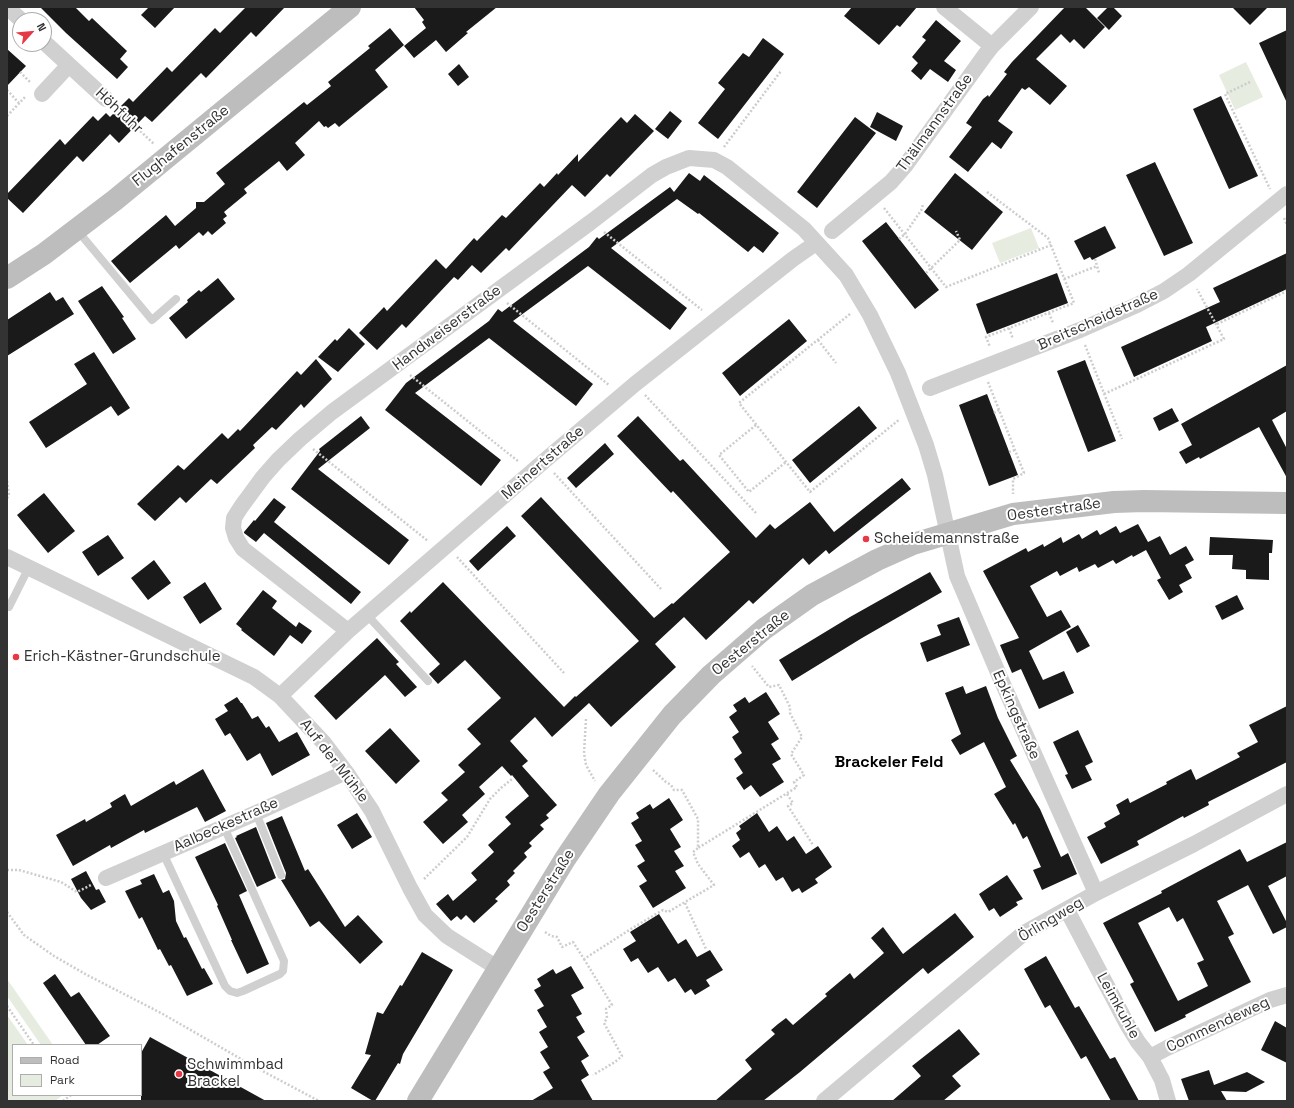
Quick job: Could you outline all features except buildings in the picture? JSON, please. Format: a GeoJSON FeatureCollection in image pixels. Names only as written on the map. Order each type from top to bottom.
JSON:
{"type":"FeatureCollection","features":[{"type":"Feature","properties":{"kind":"street","name":"Flughafenstraße"},"geometry":{"type":"LineString","coordinates":[[7,278],[44,254],[76,230],[168,157],[350,7]]}},
{"type":"Feature","properties":{"kind":"street"},"geometry":{"type":"LineString","coordinates":[[944,7],[992,46]]}},
{"type":"Feature","properties":{"kind":"street","name":"Thälmannstraße"},"geometry":{"type":"LineString","coordinates":[[832,231],[891,182],[905,166],[992,46],[1031,7]]}},
{"type":"Feature","properties":{"kind":"street","name":"Höhfuhr"},"geometry":{"type":"LineString","coordinates":[[52,49],[106,99]]}},
{"type":"Feature","properties":{"kind":"street"},"geometry":{"type":"LineString","coordinates":[[36,93],[69,65]]}},
{"type":"Feature","properties":{"kind":"street","name":"Handweiserstraße"},"geometry":{"type":"LineString","coordinates":[[348,631],[243,549],[236,538],[233,528],[234,518],[241,507],[278,460],[332,412],[591,222],[652,175],[666,167],[689,158],[714,160],[727,168],[804,229],[816,243]]}},
{"type":"Feature","properties":{"kind":"street","name":"Breitscheidstraße"},"geometry":{"type":"LineString","coordinates":[[930,388],[1080,330],[1137,305],[1164,291],[1189,274],[1282,199]]}},
{"type":"Feature","properties":{"kind":"street"},"geometry":{"type":"LineString","coordinates":[[816,243],[846,276],[870,315],[898,373],[926,444],[935,475],[947,533]]}},
{"type":"Feature","properties":{"kind":"street","name":"Meinertstraße"},"geometry":{"type":"LineString","coordinates":[[280,696],[366,615],[635,384],[793,259],[816,243]]}},
{"type":"Feature","properties":{"kind":"street","name":"Oesterstraße"},"geometry":{"type":"LineString","coordinates":[[418,1101],[565,859],[609,794],[672,715],[711,675],[764,629],[812,595],[877,560],[913,544],[1013,514],[1114,502],[1287,503]]}},
{"type":"Feature","properties":{"kind":"street","name":"Epkingstraße"},"geometry":{"type":"LineString","coordinates":[[947,533],[957,576],[998,675],[1096,893]]}},
{"type":"Feature","properties":{"kind":"street","name":"Auf der Mühle"},"geometry":{"type":"LineString","coordinates":[[7,557],[254,677],[280,696],[324,743],[346,772],[372,811],[425,915],[448,936],[499,968]]}},
{"type":"Feature","properties":{"kind":"street","name":"Aalbeckestraße"},"geometry":{"type":"LineString","coordinates":[[106,878],[346,772]]}},
{"type":"Feature","properties":{"kind":"street","name":"Örlingweg"},"geometry":{"type":"LineString","coordinates":[[824,1101],[1024,933],[1068,910],[1096,893],[1194,844],[1287,794]]}},
{"type":"Feature","properties":{"kind":"street","name":"Leimkuhle"},"geometry":{"type":"LineString","coordinates":[[1068,910],[1127,1024],[1138,1042],[1150,1057],[1162,1080],[1168,1101]]}},
{"type":"Feature","properties":{"kind":"street","name":"Commendeweg"},"geometry":{"type":"LineString","coordinates":[[1150,1057],[1270,1000],[1287,995]]}},
{"type":"Feature","properties":{"kind":"lane"},"geometry":{"type":"LineString","coordinates":[[76,230],[152,320],[176,299]]}},
{"type":"Feature","properties":{"kind":"lane"},"geometry":{"type":"LineString","coordinates":[[9,607],[29,567]]}},
{"type":"Feature","properties":{"kind":"lane"},"geometry":{"type":"LineString","coordinates":[[366,615],[428,681]]}},
{"type":"Feature","properties":{"kind":"lane"},"geometry":{"type":"LineString","coordinates":[[256,813],[281,875]]}},
{"type":"Feature","properties":{"kind":"lane"},"geometry":{"type":"LineString","coordinates":[[163,853],[225,986],[230,991],[237,993],[243,991],[280,974],[284,967],[284,961],[224,827]]}},
{"type":"Feature","properties":{"kind":"path"},"geometry":{"type":"LineString","coordinates":[[722,149],[781,71]]}},
{"type":"Feature","properties":{"kind":"path"},"geometry":{"type":"LineString","coordinates":[[1250,82],[1225,94],[1282,199]]}},
{"type":"Feature","properties":{"kind":"path"},"geometry":{"type":"LineString","coordinates":[[7,90],[20,103]]}},
{"type":"Feature","properties":{"kind":"path"},"geometry":{"type":"LineString","coordinates":[[7,116],[20,103],[36,93]]}},
{"type":"Feature","properties":{"kind":"path","name":"Höhfuhr"},"geometry":{"type":"LineString","coordinates":[[106,99],[168,157]]}},
{"type":"Feature","properties":{"kind":"path"},"geometry":{"type":"LineString","coordinates":[[987,192],[1048,238],[1074,303],[986,337],[989,365],[999,410],[1024,473],[1013,479],[1013,495]]}},
{"type":"Feature","properties":{"kind":"path"},"geometry":{"type":"LineString","coordinates":[[875,196],[946,287],[1051,245]]}},
{"type":"Feature","properties":{"kind":"path"},"geometry":{"type":"LineString","coordinates":[[899,239],[905,234],[922,209],[923,203]]}},
{"type":"Feature","properties":{"kind":"path"},"geometry":{"type":"LineString","coordinates":[[591,222],[707,314]]}},
{"type":"Feature","properties":{"kind":"path"},"geometry":{"type":"LineString","coordinates":[[926,273],[960,240],[956,231]]}},
{"type":"Feature","properties":{"kind":"path"},"geometry":{"type":"LineString","coordinates":[[1095,259],[1100,273]]}},
{"type":"Feature","properties":{"kind":"path"},"geometry":{"type":"LineString","coordinates":[[1064,279],[1097,266]]}},
{"type":"Feature","properties":{"kind":"path"},"geometry":{"type":"LineString","coordinates":[[1104,394],[1224,339],[1189,274]]}},
{"type":"Feature","properties":{"kind":"path"},"geometry":{"type":"LineString","coordinates":[[1216,324],[1287,291]]}},
{"type":"Feature","properties":{"kind":"path"},"geometry":{"type":"LineString","coordinates":[[494,293],[615,390]]}},
{"type":"Feature","properties":{"kind":"path"},"geometry":{"type":"LineString","coordinates":[[856,310],[739,403],[810,492],[904,416]]}},
{"type":"Feature","properties":{"kind":"path"},"geometry":{"type":"LineString","coordinates":[[1080,330],[1122,439]]}},
{"type":"Feature","properties":{"kind":"path"},"geometry":{"type":"LineString","coordinates":[[818,340],[836,363]]}},
{"type":"Feature","properties":{"kind":"path"},"geometry":{"type":"LineString","coordinates":[[397,365],[524,466]]}},
{"type":"Feature","properties":{"kind":"path"},"geometry":{"type":"LineString","coordinates":[[643,392],[756,513]]}},
{"type":"Feature","properties":{"kind":"path"},"geometry":{"type":"LineString","coordinates":[[994,413],[999,410]]}},
{"type":"Feature","properties":{"kind":"path"},"geometry":{"type":"LineString","coordinates":[[756,425],[719,455],[749,492],[786,462]]}},
{"type":"Feature","properties":{"kind":"path"},"geometry":{"type":"LineString","coordinates":[[300,439],[432,544]]}},
{"type":"Feature","properties":{"kind":"path"},"geometry":{"type":"LineString","coordinates":[[1009,452],[1015,450]]}},
{"type":"Feature","properties":{"kind":"path"},"geometry":{"type":"LineString","coordinates":[[550,470],[661,588]]}},
{"type":"Feature","properties":{"kind":"path"},"geometry":{"type":"LineString","coordinates":[[7,481],[9,495],[7,498]]}},
{"type":"Feature","properties":{"kind":"path"},"geometry":{"type":"LineString","coordinates":[[453,553],[564,673]]}},
{"type":"Feature","properties":{"kind":"path","name":"Oesterstraße"},"geometry":{"type":"LineString","coordinates":[[698,848],[787,794],[797,787],[794,782],[804,775],[791,754],[802,737],[790,713],[790,707],[778,685],[769,687],[752,666]]}},
{"type":"Feature","properties":{"kind":"path"},"geometry":{"type":"LineString","coordinates":[[586,719],[584,753],[586,765],[596,781]]}},
{"type":"Feature","properties":{"kind":"path"},"geometry":{"type":"LineString","coordinates":[[584,960],[663,910],[668,912],[714,885],[698,864],[697,858],[693,852],[698,848],[698,819],[682,790],[674,790],[671,785],[653,770]]}},
{"type":"Feature","properties":{"kind":"path"},"geometry":{"type":"LineString","coordinates":[[410,888],[423,880],[467,837],[490,799],[512,779]]}},
{"type":"Feature","properties":{"kind":"path"},"geometry":{"type":"LineString","coordinates":[[787,794],[792,802],[788,806],[813,846]]}},
{"type":"Feature","properties":{"kind":"path"},"geometry":{"type":"LineString","coordinates":[[7,870],[19,870],[61,882],[77,892],[106,878]]}},
{"type":"Feature","properties":{"kind":"path"},"geometry":{"type":"LineString","coordinates":[[685,903],[706,949]]}},
{"type":"Feature","properties":{"kind":"path"},"geometry":{"type":"LineString","coordinates":[[7,912],[24,935],[54,956],[87,975],[161,1013],[255,1067],[319,1101]]}},
{"type":"Feature","properties":{"kind":"path","name":"Oesterstraße"},"geometry":{"type":"LineString","coordinates":[[545,932],[557,938],[562,947],[573,942],[612,1005],[606,1009],[607,1018],[604,1023],[622,1056],[593,1075]]}},
{"type":"Feature","properties":{"kind":"path"},"geometry":{"type":"LineString","coordinates":[[7,1006],[33,1044]]}},
{"type":"Feature","properties":{"kind":"green space"},"geometry":{"type":"Polygon","coordinates":[[[1246,62],[1263,97],[1235,110],[1219,75],[1246,62]]]}},
{"type":"Feature","properties":{"kind":"green space"},"geometry":{"type":"Polygon","coordinates":[[[1031,228],[1039,248],[1000,263],[992,243],[1031,228]]]}},
{"type":"Feature","properties":{"kind":"green space"},"geometry":{"type":"Polygon","coordinates":[[[7,979],[52,1044],[40,1044],[7,996],[7,979]]]}},
{"type":"Feature","properties":{"kind":"green space"},"geometry":{"type":"Polygon","coordinates":[[[7,1015],[27,1044],[12,1044],[12,1096],[62,1096],[55,1101],[7,1101],[7,1015]]]}},
{"type":"Feature","properties":{"kind":"place","name":"Scheidemannstraße"},"geometry":{"type":"Point","coordinates":[866,539]}},
{"type":"Feature","properties":{"kind":"place","name":"Erich-Kästner-Grundschule"},"geometry":{"type":"Point","coordinates":[16,657]}},
{"type":"Feature","properties":{"kind":"place","name":"Schwimmbad Brackel"},"geometry":{"type":"Point","coordinates":[179,1074]}},
{"type":"Feature","properties":{"kind":"district","name":"Brackeler Feld"},"geometry":{"type":"Point","coordinates":[889,763]}}]}
